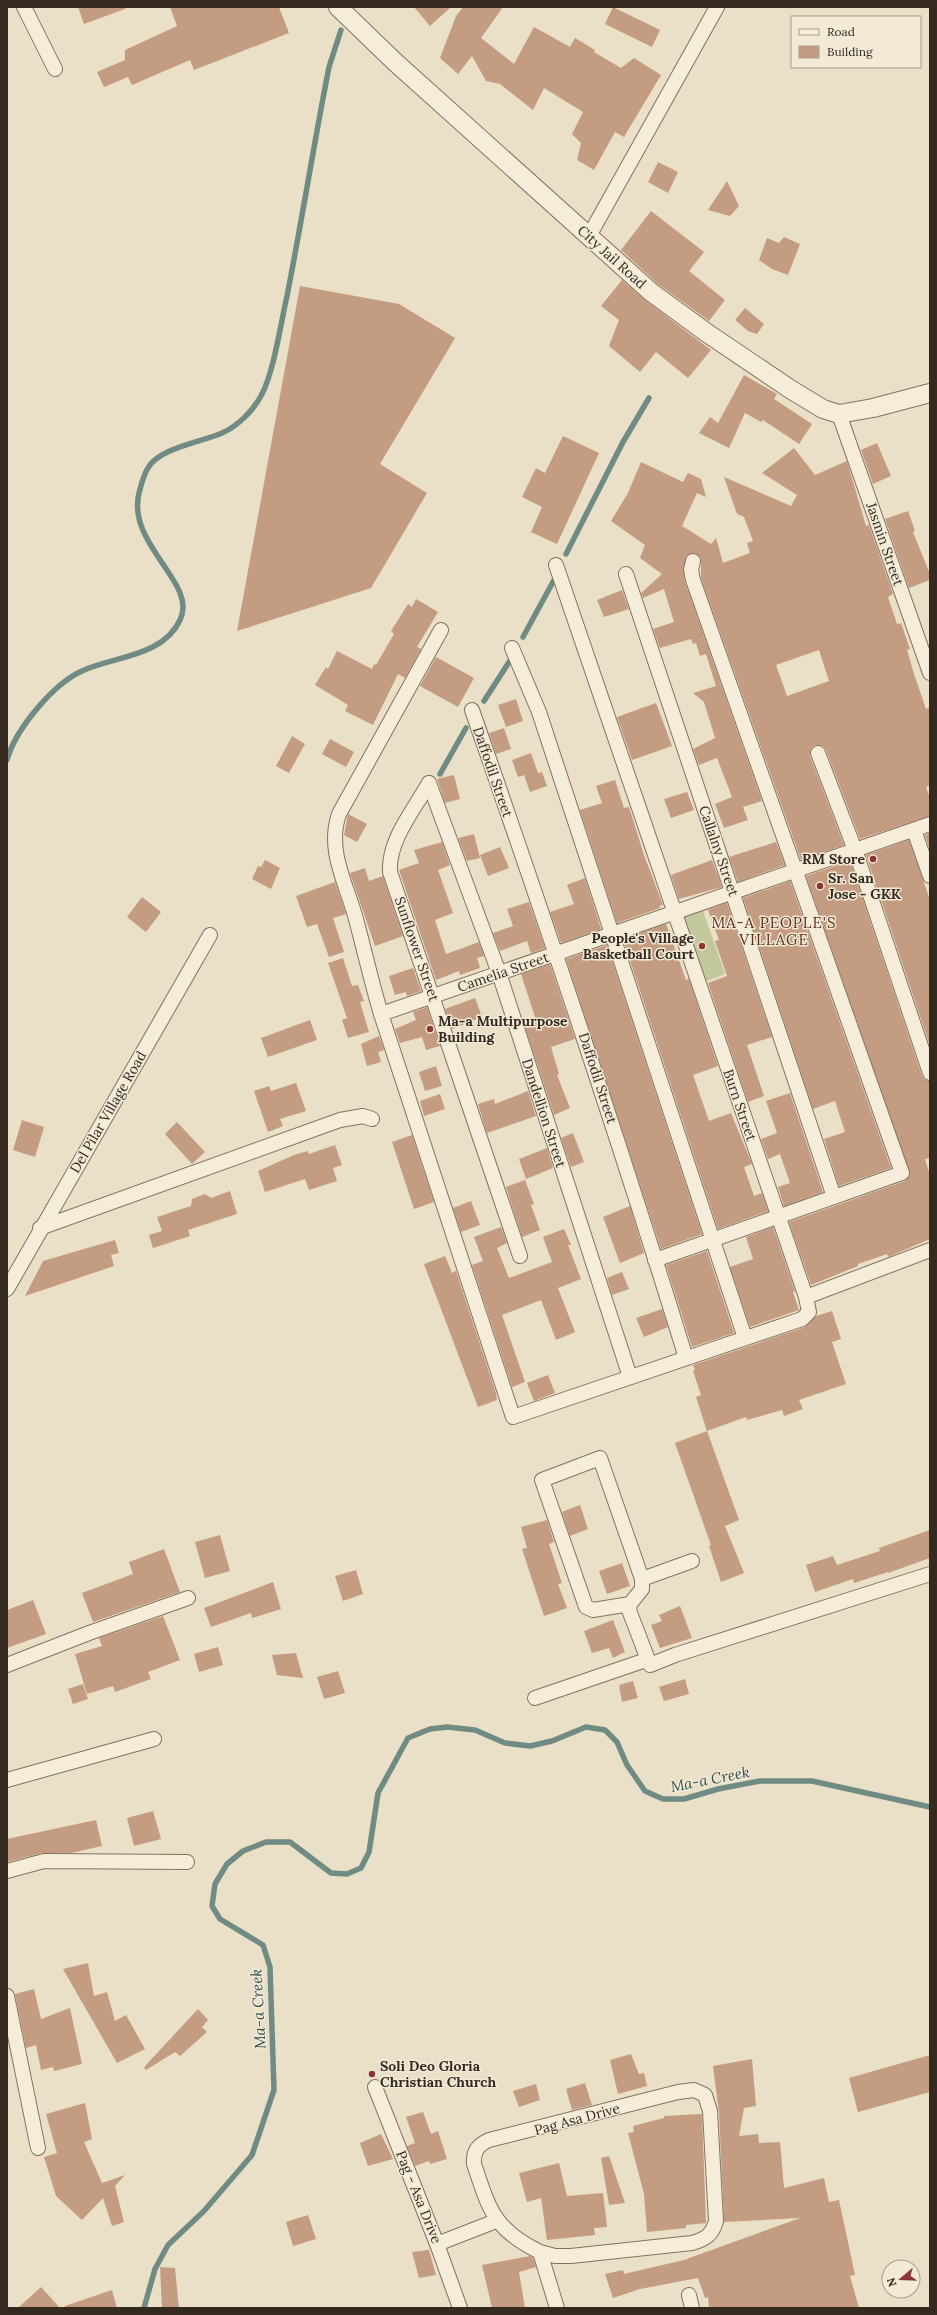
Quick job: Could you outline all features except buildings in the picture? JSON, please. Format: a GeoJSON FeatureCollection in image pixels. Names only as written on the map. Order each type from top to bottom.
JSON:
{"type":"FeatureCollection","features":[{"type":"Feature","properties":{"kind":"street"},"geometry":{"type":"LineString","coordinates":[[24,7],[55,69]]}},
{"type":"Feature","properties":{"kind":"street","name":"City Jail Road"},"geometry":{"type":"LineString","coordinates":[[338,7],[395,62],[652,292],[707,333],[809,401],[839,414]]}},
{"type":"Feature","properties":{"kind":"street"},"geometry":{"type":"LineString","coordinates":[[589,236],[717,7]]}},
{"type":"Feature","properties":{"kind":"street"},"geometry":{"type":"LineString","coordinates":[[839,414],[873,408],[930,393]]}},
{"type":"Feature","properties":{"kind":"street","name":"Jasmin Street"},"geometry":{"type":"LineString","coordinates":[[839,414],[930,673]]}},
{"type":"Feature","properties":{"kind":"street"},"geometry":{"type":"LineString","coordinates":[[656,1260],[902,1173],[693,580],[691,570],[693,560]]}},
{"type":"Feature","properties":{"kind":"street","name":"Burn Street"},"geometry":{"type":"LineString","coordinates":[[381,1014],[513,1417],[805,1317],[809,1312],[806,1297],[556,565]]}},
{"type":"Feature","properties":{"kind":"street","name":"Callalny Street"},"geometry":{"type":"LineString","coordinates":[[626,574],[734,892],[834,1197]]}},
{"type":"Feature","properties":{"kind":"street"},"geometry":{"type":"LineString","coordinates":[[381,1014],[363,954],[355,916],[336,854],[335,826],[339,814],[441,630]]}},
{"type":"Feature","properties":{"kind":"street"},"geometry":{"type":"LineString","coordinates":[[512,648],[539,712],[745,1338]]}},
{"type":"Feature","properties":{"kind":"street","name":"Daffodil Street"},"geometry":{"type":"LineString","coordinates":[[472,710],[557,954],[656,1260],[686,1358]]}},
{"type":"Feature","properties":{"kind":"street"},"geometry":{"type":"LineString","coordinates":[[818,753],[854,850],[930,1073]]}},
{"type":"Feature","properties":{"kind":"street","name":"Dandellion Street"},"geometry":{"type":"LineString","coordinates":[[429,783],[499,974],[630,1377]]}},
{"type":"Feature","properties":{"kind":"street","name":"Sunflower Street"},"geometry":{"type":"LineString","coordinates":[[429,783],[396,841],[390,862],[393,883],[433,996],[520,1256]]}},
{"type":"Feature","properties":{"kind":"street"},"geometry":{"type":"LineString","coordinates":[[613,934],[930,824]]}},
{"type":"Feature","properties":{"kind":"street"},"geometry":{"type":"LineString","coordinates":[[914,830],[930,876]]}},
{"type":"Feature","properties":{"kind":"street","name":"Camelia Street"},"geometry":{"type":"LineString","coordinates":[[381,1014],[613,934]]}},
{"type":"Feature","properties":{"kind":"street","name":"Del Pilar Village Road"},"geometry":{"type":"LineString","coordinates":[[7,1289],[40,1228],[210,935]]}},
{"type":"Feature","properties":{"kind":"street"},"geometry":{"type":"LineString","coordinates":[[40,1228],[340,1120],[363,1116],[372,1119]]}},
{"type":"Feature","properties":{"kind":"street"},"geometry":{"type":"LineString","coordinates":[[806,1297],[930,1250]]}},
{"type":"Feature","properties":{"kind":"street"},"geometry":{"type":"LineString","coordinates":[[630,1604],[593,1610],[586,1607],[542,1480],[600,1458],[642,1579],[642,1589],[630,1604],[629,1610],[646,1660],[650,1665],[674,1655],[930,1574]]}},
{"type":"Feature","properties":{"kind":"street"},"geometry":{"type":"LineString","coordinates":[[642,1579],[692,1561]]}},
{"type":"Feature","properties":{"kind":"street"},"geometry":{"type":"LineString","coordinates":[[7,1666],[88,1633],[188,1598]]}},
{"type":"Feature","properties":{"kind":"street"},"geometry":{"type":"LineString","coordinates":[[535,1698],[646,1660]]}},
{"type":"Feature","properties":{"kind":"street"},"geometry":{"type":"LineString","coordinates":[[7,1780],[154,1739]]}},
{"type":"Feature","properties":{"kind":"street"},"geometry":{"type":"LineString","coordinates":[[7,1870],[44,1861],[187,1862]]}},
{"type":"Feature","properties":{"kind":"street"},"geometry":{"type":"LineString","coordinates":[[7,1996],[38,2148]]}},
{"type":"Feature","properties":{"kind":"street","name":"Pag - Asa Drive"},"geometry":{"type":"LineString","coordinates":[[375,2087],[437,2244],[460,2308]]}},
{"type":"Feature","properties":{"kind":"street","name":"Pag Asa Drive"},"geometry":{"type":"LineString","coordinates":[[694,2090],[705,2095],[710,2111],[716,2220],[713,2230],[709,2236],[692,2243],[571,2256],[555,2256],[540,2252],[520,2241],[496,2221],[474,2164],[473,2156],[481,2144],[678,2092],[694,2090]]}},
{"type":"Feature","properties":{"kind":"street"},"geometry":{"type":"LineString","coordinates":[[437,2244],[496,2221]]}},
{"type":"Feature","properties":{"kind":"street"},"geometry":{"type":"LineString","coordinates":[[540,2252],[557,2308]]}},
{"type":"Feature","properties":{"kind":"green space","name":"People's Village Basketball Court"},"geometry":{"type":"Polygon","coordinates":[[[703,911],[725,974],[701,983],[679,919],[703,911]]]}},
{"type":"Feature","properties":{"kind":"waterway"},"geometry":{"type":"LineString","coordinates":[[7,760],[11,748],[27,722],[59,686],[82,671],[137,654],[150,648],[162,641],[172,632],[180,620],[183,606],[179,591],[171,576],[150,545],[142,527],[138,509],[140,489],[143,478],[148,468],[161,455],[182,446],[222,433],[234,426],[255,406],[262,394],[274,360],[329,67],[341,30]]}},
{"type":"Feature","properties":{"kind":"waterway"},"geometry":{"type":"LineString","coordinates":[[566,554],[623,442],[649,398]]}},
{"type":"Feature","properties":{"kind":"waterway"},"geometry":{"type":"LineString","coordinates":[[523,637],[554,580]]}},
{"type":"Feature","properties":{"kind":"waterway"},"geometry":{"type":"LineString","coordinates":[[484,701],[511,659]]}},
{"type":"Feature","properties":{"kind":"waterway"},"geometry":{"type":"LineString","coordinates":[[440,774],[466,728]]}},
{"type":"Feature","properties":{"kind":"waterway","name":"Ma-a Creek"},"geometry":{"type":"LineString","coordinates":[[144,2308],[155,2269],[168,2245],[204,2211],[252,2155],[274,2090],[270,1967],[263,1945],[220,1919],[212,1906],[215,1884],[227,1864],[243,1851],[266,1842],[290,1842],[331,1873],[347,1874],[361,1868],[369,1852],[378,1793],[408,1738],[430,1729],[447,1727],[475,1730],[505,1743],[530,1746],[552,1741],[586,1727],[605,1730],[617,1742],[627,1765],[645,1791],[663,1799],[684,1799],[718,1789],[760,1781],[812,1781],[930,1807]]}},
{"type":"Feature","properties":{"kind":"place","name":"RM Store"},"geometry":{"type":"Point","coordinates":[873,859]}},
{"type":"Feature","properties":{"kind":"place","name":"Sr. San Jose - GKK"},"geometry":{"type":"Point","coordinates":[820,886]}},
{"type":"Feature","properties":{"kind":"place","name":"People's Village Basketball Court"},"geometry":{"type":"Point","coordinates":[702,946]}},
{"type":"Feature","properties":{"kind":"place","name":"Ma-a Multipurpose Building"},"geometry":{"type":"Point","coordinates":[430,1029]}},
{"type":"Feature","properties":{"kind":"place","name":"Soli Deo Gloria Christian Church"},"geometry":{"type":"Point","coordinates":[372,2074]}},
{"type":"Feature","properties":{"kind":"district","name":"MA-A PEOPLE'S VILLAGE"},"geometry":{"type":"Point","coordinates":[774,930]}}]}
